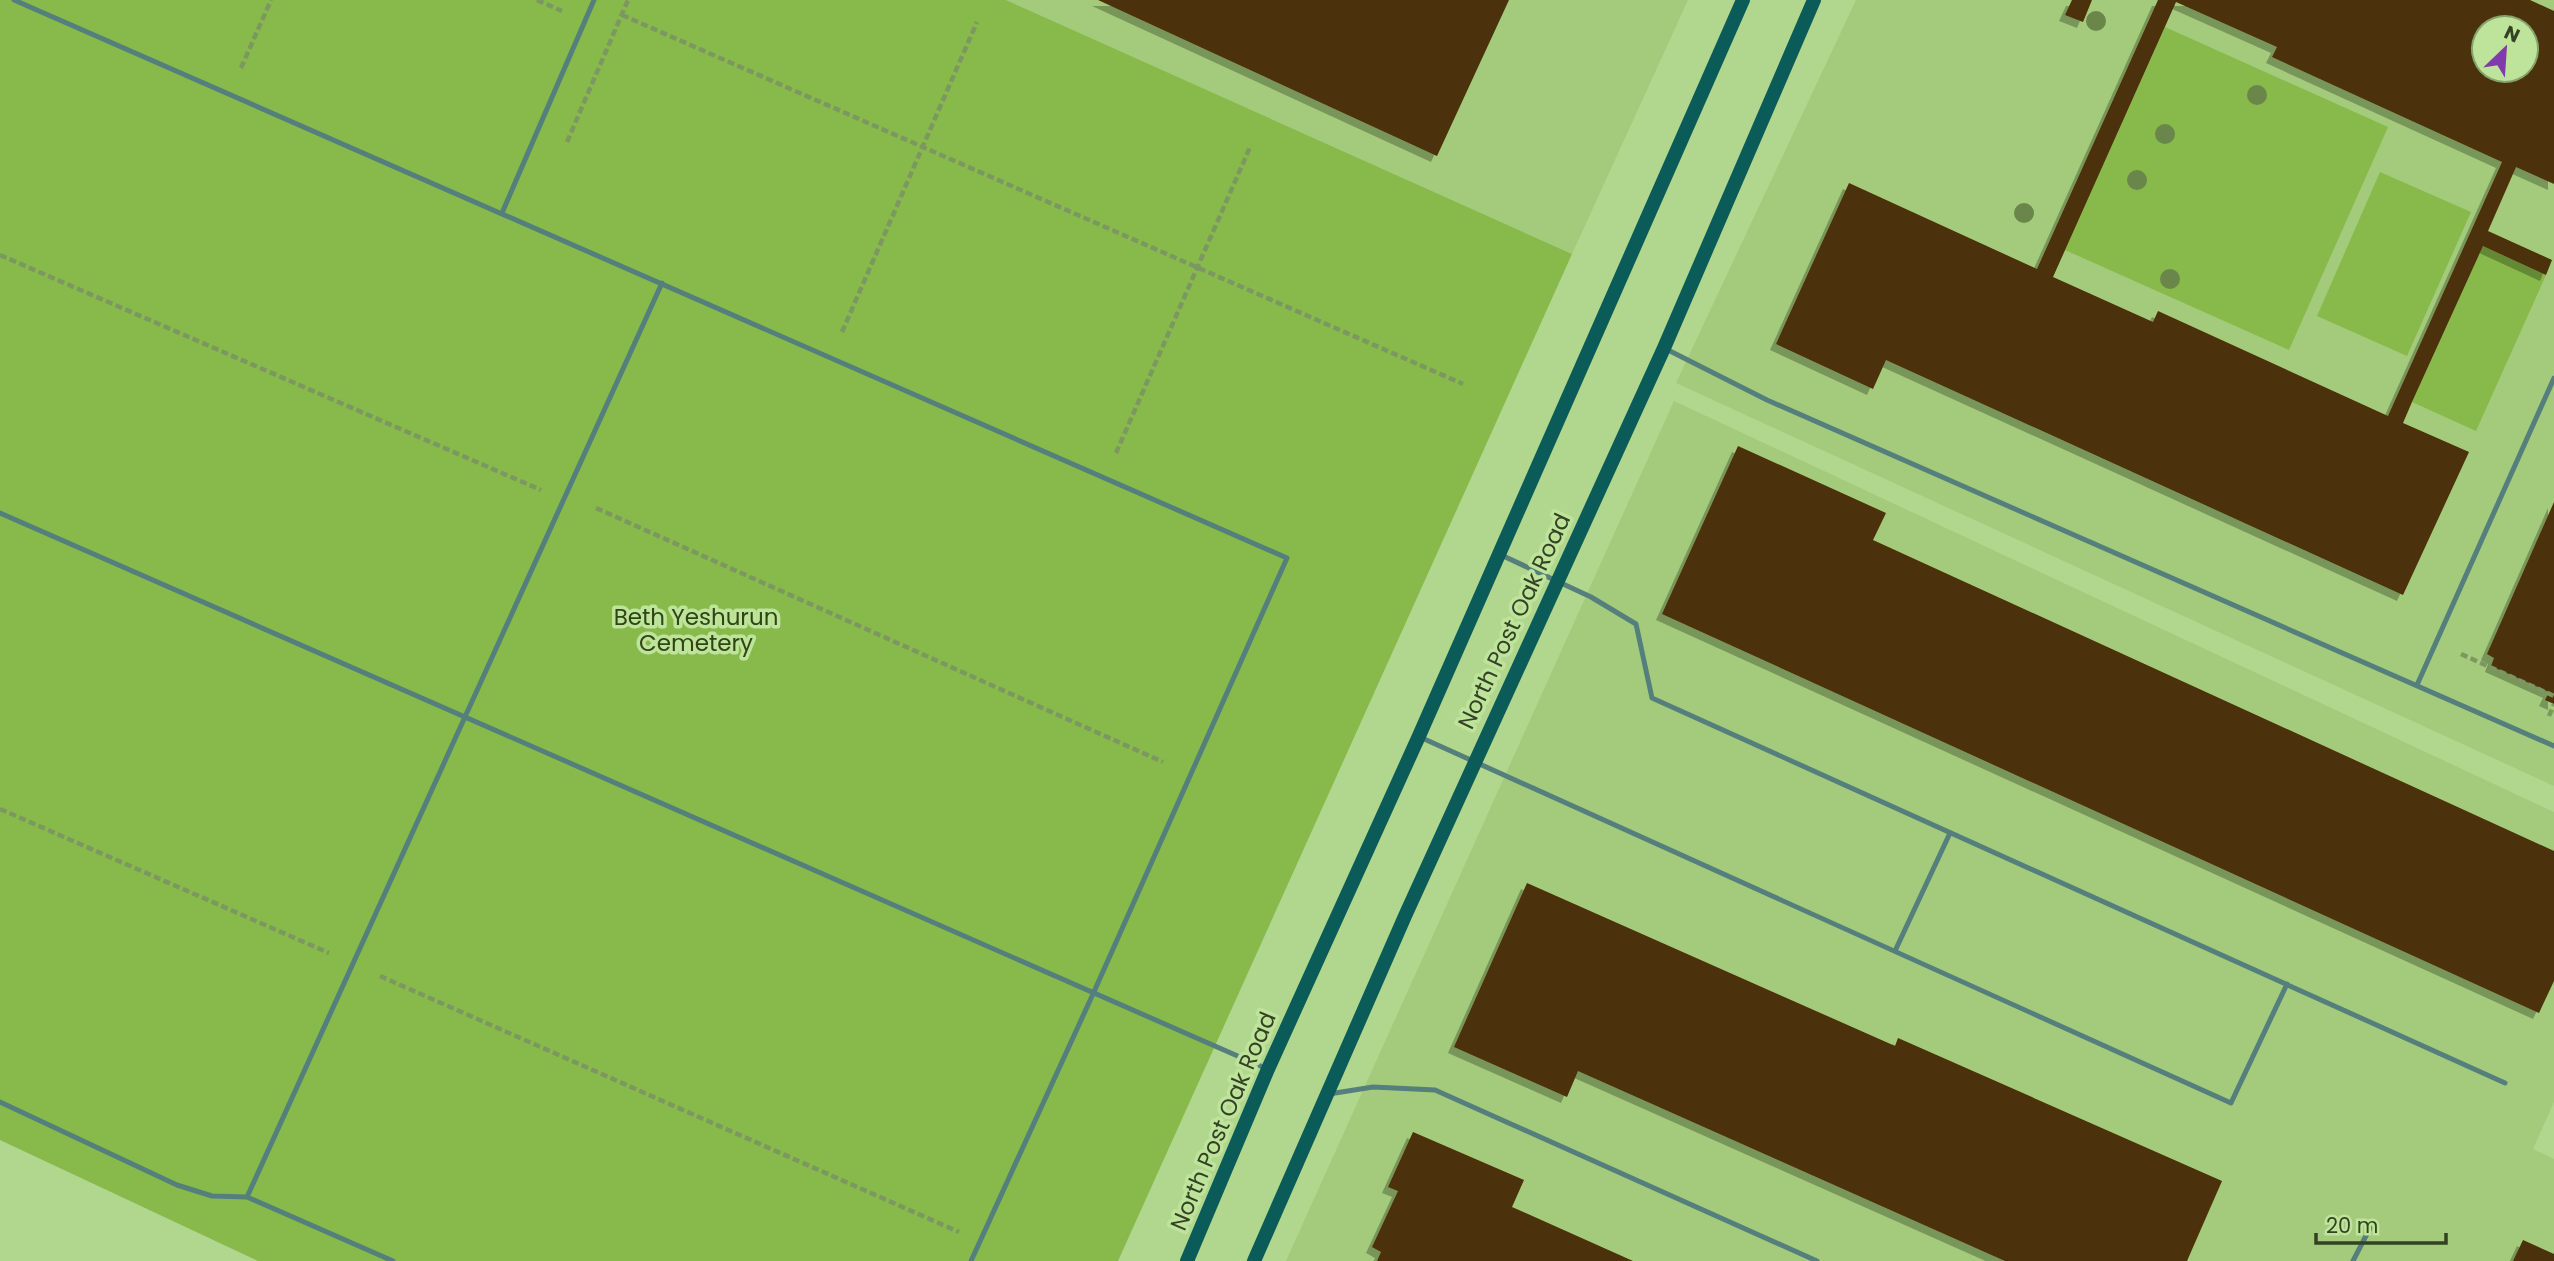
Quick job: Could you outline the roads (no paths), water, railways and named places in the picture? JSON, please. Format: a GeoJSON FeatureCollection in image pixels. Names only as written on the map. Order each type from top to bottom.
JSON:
{"type":"FeatureCollection","features":[{"type":"Feature","properties":{"kind":"main road","name":"North Post Oak Road"},"geometry":{"type":"LineString","coordinates":[[1187,1261],[1268,1069],[1419,736],[1743,0]]}},
{"type":"Feature","properties":{"kind":"main road","name":"North Post Oak Road"},"geometry":{"type":"LineString","coordinates":[[1254,1261],[1475,761],[1664,348],[1814,0]]}},
{"type":"Feature","properties":{"kind":"lane"},"geometry":{"type":"LineString","coordinates":[[14,0],[1287,558],[1094,994],[971,1261]]}},
{"type":"Feature","properties":{"kind":"lane"},"geometry":{"type":"LineString","coordinates":[[502,213],[594,0]]}},
{"type":"Feature","properties":{"kind":"lane"},"geometry":{"type":"LineString","coordinates":[[247,1197],[662,283]]}},
{"type":"Feature","properties":{"kind":"lane"},"geometry":{"type":"LineString","coordinates":[[1664,348],[1768,400],[2554,746]]}},
{"type":"Feature","properties":{"kind":"lane"},"geometry":{"type":"LineString","coordinates":[[2417,685],[2554,378]]}},
{"type":"Feature","properties":{"kind":"lane"},"geometry":{"type":"LineString","coordinates":[[0,513],[1268,1069]]}},
{"type":"Feature","properties":{"kind":"lane"},"geometry":{"type":"LineString","coordinates":[[1498,554],[1591,597],[1636,624],[1652,698],[2505,1083]]}},
{"type":"Feature","properties":{"kind":"lane"},"geometry":{"type":"LineString","coordinates":[[1419,736],[2231,1102],[2287,984]]}},
{"type":"Feature","properties":{"kind":"lane"},"geometry":{"type":"LineString","coordinates":[[1895,951],[1950,833]]}},
{"type":"Feature","properties":{"kind":"lane"},"geometry":{"type":"LineString","coordinates":[[1326,1094],[1373,1087],[1435,1090],[1817,1261]]}},
{"type":"Feature","properties":{"kind":"lane"},"geometry":{"type":"LineString","coordinates":[[0,1102],[177,1185],[212,1196],[247,1197],[393,1261]]}},
{"type":"Feature","properties":{"kind":"lane"},"geometry":{"type":"LineString","coordinates":[[2353,1261],[2370,1228]]}},
{"type":"Feature","properties":{"kind":"park label","name":"Beth Yeshurun Cemetery"},"geometry":{"type":"Point","coordinates":[696,630]}}]}
